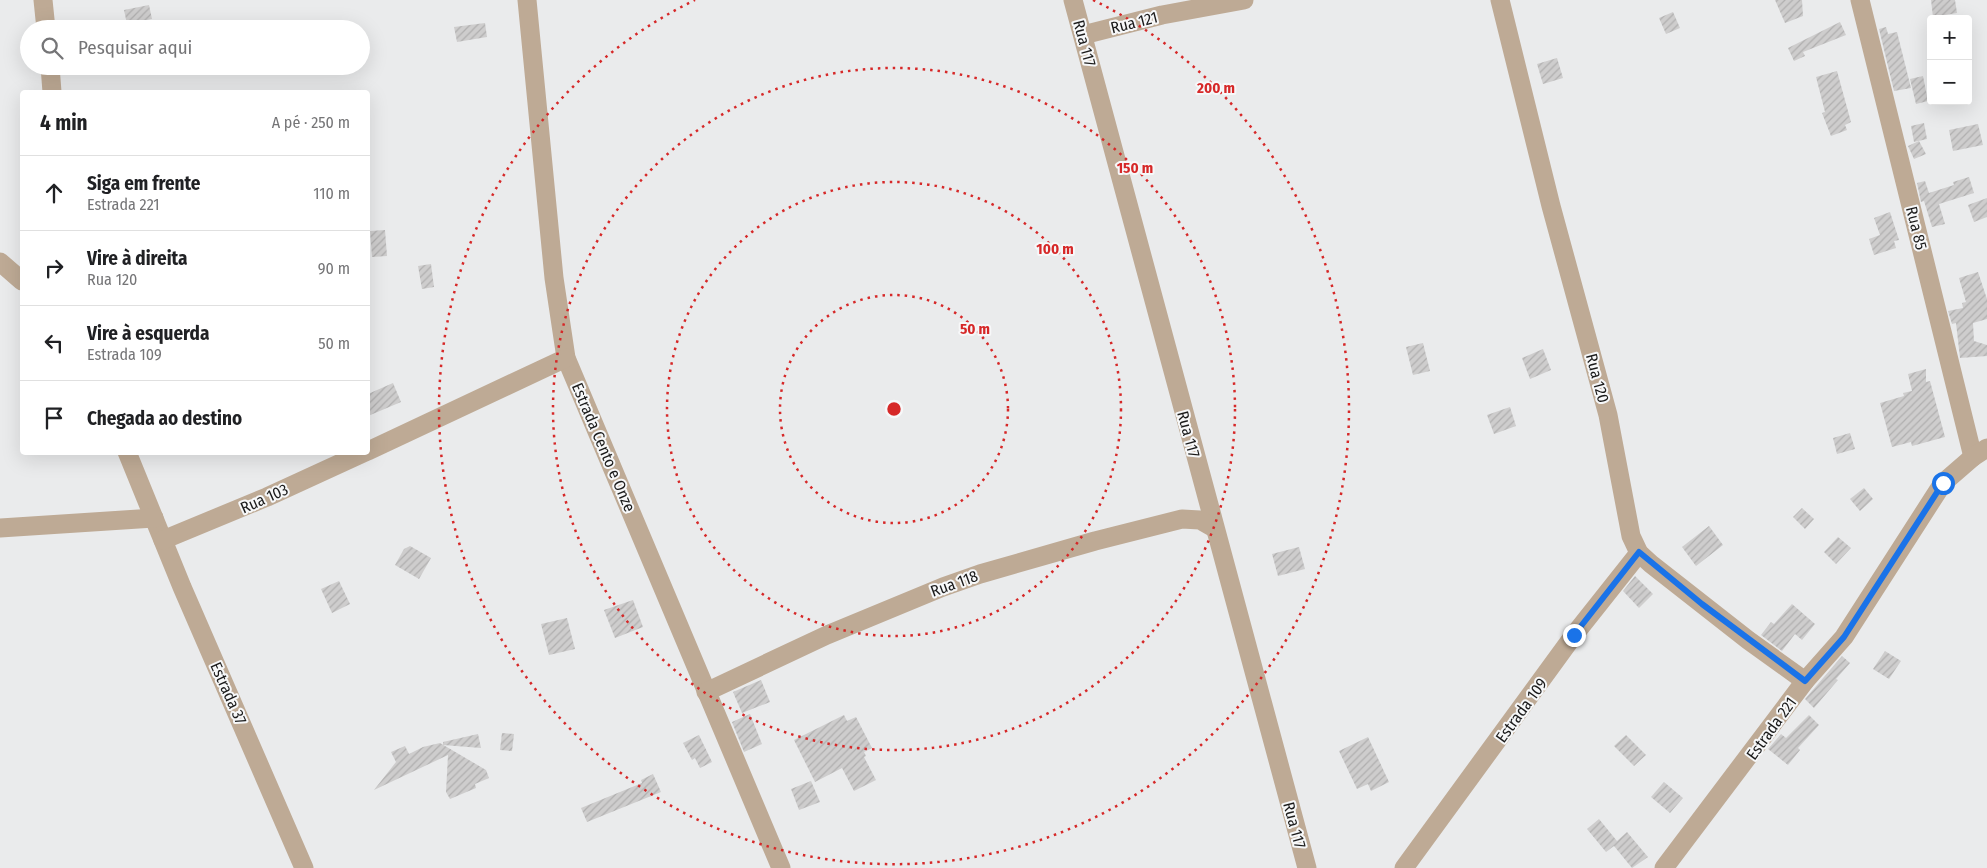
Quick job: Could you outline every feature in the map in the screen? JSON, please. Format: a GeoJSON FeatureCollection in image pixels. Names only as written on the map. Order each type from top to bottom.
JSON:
{"type":"FeatureCollection","features":[{"type":"Feature","properties":{"kind":"street"},"geometry":{"type":"LineString","coordinates":[[43,0],[45,20]]}},
{"type":"Feature","properties":{"kind":"street","name":"Estrada Cento e Onze"},"geometry":{"type":"LineString","coordinates":[[527,0],[554,278],[566,358],[781,868]]}},
{"type":"Feature","properties":{"kind":"street","name":"Rua 117"},"geometry":{"type":"LineString","coordinates":[[1073,0],[1307,868]]}},
{"type":"Feature","properties":{"kind":"street","name":"Rua 121"},"geometry":{"type":"LineString","coordinates":[[1083,35],[1162,16],[1244,0]]}},
{"type":"Feature","properties":{"kind":"street","name":"Rua 120"},"geometry":{"type":"LineString","coordinates":[[1500,0],[1551,206],[1608,415],[1630,536],[1639,552],[1702,604],[1805,681]]}},
{"type":"Feature","properties":{"kind":"street","name":"Rua 85"},"geometry":{"type":"LineString","coordinates":[[1860,0],[1980,453]]}},
{"type":"Feature","properties":{"kind":"street"},"geometry":{"type":"LineString","coordinates":[[51,75],[52,90]]}},
{"type":"Feature","properties":{"kind":"street"},"geometry":{"type":"LineString","coordinates":[[0,262],[20,279]]}},
{"type":"Feature","properties":{"kind":"street","name":"Rua 103"},"geometry":{"type":"LineString","coordinates":[[370,450],[566,358]]}},
{"type":"Feature","properties":{"kind":"street","name":"Estrada 221"},"geometry":{"type":"LineString","coordinates":[[1664,868],[1805,681],[1844,637],[1934,495],[1952,474],[1980,453]]}},
{"type":"Feature","properties":{"kind":"street","name":"Estrada 37"},"geometry":{"type":"LineString","coordinates":[[128,455],[304,868]]}},
{"type":"Feature","properties":{"kind":"street","name":"Rua 103"},"geometry":{"type":"LineString","coordinates":[[163,540],[266,498],[359,455]]}},
{"type":"Feature","properties":{"kind":"street"},"geometry":{"type":"LineString","coordinates":[[0,528],[154,518]]}},
{"type":"Feature","properties":{"kind":"street","name":"Rua 118"},"geometry":{"type":"LineString","coordinates":[[706,692],[863,620],[980,574],[1182,519],[1200,520],[1214,528]]}},
{"type":"Feature","properties":{"kind":"street","name":"Estrada 109"},"geometry":{"type":"LineString","coordinates":[[1404,868],[1574,635],[1639,552]]}},
{"type":"Feature","properties":{"kind":"building"},"geometry":{"type":"Polygon","coordinates":[[[1775,0],[1802,0],[1803,16],[1785,23],[1775,0]]]}},
{"type":"Feature","properties":{"kind":"building"},"geometry":{"type":"Polygon","coordinates":[[[1931,0],[1955,0],[1957,13],[1933,15],[1931,0]]]}},
{"type":"Feature","properties":{"kind":"building"},"geometry":{"type":"Polygon","coordinates":[[[149,5],[152,19],[126,20],[124,10],[149,5]]]}},
{"type":"Feature","properties":{"kind":"building"},"geometry":{"type":"Polygon","coordinates":[[[1673,12],[1680,28],[1666,34],[1659,18],[1673,12]]]}},
{"type":"Feature","properties":{"kind":"building"},"geometry":{"type":"Polygon","coordinates":[[[1840,22],[1846,35],[1803,52],[1805,56],[1794,61],[1788,48],[1840,22]]]}},
{"type":"Feature","properties":{"kind":"building"},"geometry":{"type":"Polygon","coordinates":[[[485,23],[487,37],[457,42],[454,27],[485,23]]]}},
{"type":"Feature","properties":{"kind":"building"},"geometry":{"type":"Polygon","coordinates":[[[1886,27],[1888,34],[1897,32],[1911,88],[1894,91],[1879,29],[1886,27]]]}},
{"type":"Feature","properties":{"kind":"building"},"geometry":{"type":"Polygon","coordinates":[[[1557,58],[1563,78],[1543,84],[1537,64],[1557,58]]]}},
{"type":"Feature","properties":{"kind":"building"},"geometry":{"type":"Polygon","coordinates":[[[1837,71],[1851,122],[1845,125],[1847,130],[1831,136],[1822,113],[1825,112],[1816,77],[1837,71]]]}},
{"type":"Feature","properties":{"kind":"building"},"geometry":{"type":"Polygon","coordinates":[[[1923,76],[1927,101],[1916,104],[1910,79],[1923,76]]]}},
{"type":"Feature","properties":{"kind":"building"},"geometry":{"type":"Polygon","coordinates":[[[1924,123],[1927,139],[1914,142],[1911,126],[1924,123]]]}},
{"type":"Feature","properties":{"kind":"building"},"geometry":{"type":"Polygon","coordinates":[[[1978,124],[1983,145],[1953,151],[1949,130],[1978,124]]]}},
{"type":"Feature","properties":{"kind":"building"},"geometry":{"type":"Polygon","coordinates":[[[1919,141],[1926,154],[1914,159],[1908,146],[1919,141]]]}},
{"type":"Feature","properties":{"kind":"building"},"geometry":{"type":"Polygon","coordinates":[[[1969,177],[1974,193],[1939,204],[1945,224],[1932,227],[1924,201],[1921,202],[1917,183],[1925,181],[1929,193],[1954,185],[1953,182],[1969,177]]]}},
{"type":"Feature","properties":{"kind":"building"},"geometry":{"type":"Polygon","coordinates":[[[1987,198],[1987,217],[1974,222],[1968,205],[1987,198]]]}},
{"type":"Feature","properties":{"kind":"building"},"geometry":{"type":"Polygon","coordinates":[[[1890,212],[1899,240],[1894,241],[1896,248],[1874,255],[1869,239],[1880,235],[1874,218],[1890,212]]]}},
{"type":"Feature","properties":{"kind":"building"},"geometry":{"type":"Polygon","coordinates":[[[385,230],[387,256],[372,257],[370,231],[385,230]]]}},
{"type":"Feature","properties":{"kind":"building"},"geometry":{"type":"Polygon","coordinates":[[[431,264],[434,287],[422,289],[418,266],[431,264]]]}},
{"type":"Feature","properties":{"kind":"building"},"geometry":{"type":"Polygon","coordinates":[[[1978,272],[1987,299],[1987,319],[1973,323],[1974,341],[1987,345],[1987,356],[1960,358],[1956,323],[1952,324],[1948,311],[1963,308],[1962,303],[1966,302],[1959,278],[1978,272]]]}},
{"type":"Feature","properties":{"kind":"building"},"geometry":{"type":"Polygon","coordinates":[[[1423,343],[1430,371],[1413,375],[1406,347],[1423,343]]]}},
{"type":"Feature","properties":{"kind":"building"},"geometry":{"type":"Polygon","coordinates":[[[1543,349],[1551,370],[1530,379],[1522,358],[1543,349]]]}},
{"type":"Feature","properties":{"kind":"building"},"geometry":{"type":"Polygon","coordinates":[[[1926,369],[1926,382],[1930,381],[1945,437],[1912,446],[1911,442],[1892,447],[1880,403],[1904,396],[1903,393],[1912,391],[1908,374],[1926,369]]]}},
{"type":"Feature","properties":{"kind":"building"},"geometry":{"type":"Polygon","coordinates":[[[393,383],[401,402],[370,415],[370,393],[393,383]]]}},
{"type":"Feature","properties":{"kind":"building"},"geometry":{"type":"Polygon","coordinates":[[[1510,407],[1516,426],[1494,434],[1487,415],[1510,407]]]}},
{"type":"Feature","properties":{"kind":"building"},"geometry":{"type":"Polygon","coordinates":[[[1850,433],[1855,449],[1837,454],[1833,438],[1850,433]]]}},
{"type":"Feature","properties":{"kind":"building"},"geometry":{"type":"Polygon","coordinates":[[[1864,488],[1873,499],[1860,511],[1850,499],[1864,488]]]}},
{"type":"Feature","properties":{"kind":"building"},"geometry":{"type":"Polygon","coordinates":[[[1802,508],[1814,519],[1805,529],[1793,517],[1802,508]]]}},
{"type":"Feature","properties":{"kind":"building"},"geometry":{"type":"Polygon","coordinates":[[[1709,526],[1723,545],[1696,566],[1682,547],[1709,526]]]}},
{"type":"Feature","properties":{"kind":"building"},"geometry":{"type":"Polygon","coordinates":[[[1838,537],[1851,548],[1836,564],[1824,552],[1838,537]]]}},
{"type":"Feature","properties":{"kind":"building"},"geometry":{"type":"Polygon","coordinates":[[[410,546],[431,558],[419,579],[395,565],[404,549],[410,546]]]}},
{"type":"Feature","properties":{"kind":"building"},"geometry":{"type":"Polygon","coordinates":[[[1299,547],[1305,569],[1278,576],[1272,554],[1299,547]]]}},
{"type":"Feature","properties":{"kind":"building"},"geometry":{"type":"Polygon","coordinates":[[[1635,576],[1653,594],[1639,608],[1623,591],[1635,576]]]}},
{"type":"Feature","properties":{"kind":"building"},"geometry":{"type":"Polygon","coordinates":[[[339,581],[350,604],[332,613],[321,589],[339,581]]]}},
{"type":"Feature","properties":{"kind":"building"},"geometry":{"type":"Polygon","coordinates":[[[633,600],[643,627],[615,638],[604,610],[633,600]]]}},
{"type":"Feature","properties":{"kind":"building"},"geometry":{"type":"Polygon","coordinates":[[[1792,604],[1815,624],[1802,640],[1795,634],[1782,651],[1761,635],[1771,622],[1774,624],[1792,604]]]}},
{"type":"Feature","properties":{"kind":"building"},"geometry":{"type":"Polygon","coordinates":[[[567,618],[575,649],[549,655],[541,624],[567,618]]]}},
{"type":"Feature","properties":{"kind":"building"},"geometry":{"type":"Polygon","coordinates":[[[1885,651],[1901,661],[1889,679],[1873,669],[1885,651]]]}},
{"type":"Feature","properties":{"kind":"building"},"geometry":{"type":"Polygon","coordinates":[[[1842,656],[1850,663],[1814,708],[1805,699],[1842,656]]]}},
{"type":"Feature","properties":{"kind":"building"},"geometry":{"type":"Polygon","coordinates":[[[761,680],[770,702],[742,713],[733,692],[761,680]]]}},
{"type":"Feature","properties":{"kind":"building"},"geometry":{"type":"Polygon","coordinates":[[[750,714],[762,744],[744,752],[732,722],[750,714]]]}},
{"type":"Feature","properties":{"kind":"building"},"geometry":{"type":"Polygon","coordinates":[[[844,715],[847,721],[856,717],[872,748],[864,752],[866,756],[864,757],[876,780],[854,791],[842,768],[815,782],[794,740],[844,715]]]}},
{"type":"Feature","properties":{"kind":"building"},"geometry":{"type":"Polygon","coordinates":[[[1809,715],[1819,725],[1798,748],[1800,750],[1788,765],[1768,749],[1781,734],[1786,738],[1809,715]]]}},
{"type":"Feature","properties":{"kind":"building"},"geometry":{"type":"Polygon","coordinates":[[[502,733],[514,734],[512,751],[500,750],[502,733]]]}},
{"type":"Feature","properties":{"kind":"building"},"geometry":{"type":"Polygon","coordinates":[[[478,734],[481,748],[443,745],[443,742],[478,734]]]}},
{"type":"Feature","properties":{"kind":"building"},"geometry":{"type":"Polygon","coordinates":[[[699,735],[712,762],[700,768],[695,758],[692,760],[683,743],[699,735]]]}},
{"type":"Feature","properties":{"kind":"building"},"geometry":{"type":"Polygon","coordinates":[[[1626,735],[1646,755],[1634,766],[1614,746],[1626,735]]]}},
{"type":"Feature","properties":{"kind":"building"},"geometry":{"type":"Polygon","coordinates":[[[1368,737],[1389,782],[1371,791],[1368,784],[1357,789],[1339,751],[1368,737]]]}},
{"type":"Feature","properties":{"kind":"building"},"geometry":{"type":"Polygon","coordinates":[[[440,743],[486,770],[489,778],[475,784],[476,788],[450,799],[446,792],[448,755],[374,790],[396,762],[391,752],[405,746],[409,754],[423,747],[440,743]]]}},
{"type":"Feature","properties":{"kind":"building"},"geometry":{"type":"Polygon","coordinates":[[[653,774],[661,792],[587,822],[581,808],[642,783],[641,780],[653,774]]]}},
{"type":"Feature","properties":{"kind":"building"},"geometry":{"type":"Polygon","coordinates":[[[811,781],[820,802],[799,810],[791,789],[811,781]]]}},
{"type":"Feature","properties":{"kind":"building"},"geometry":{"type":"Polygon","coordinates":[[[1664,782],[1683,798],[1670,813],[1651,797],[1664,782]]]}},
{"type":"Feature","properties":{"kind":"building"},"geometry":{"type":"Polygon","coordinates":[[[1599,819],[1617,841],[1627,832],[1648,857],[1632,868],[1614,846],[1606,852],[1587,829],[1599,819]]]}},
{"type":"Feature","properties":{"kind":"route"},"geometry":{"type":"LineString","coordinates":[[1574,635],[1639,552],[1702,604],[1805,681],[1844,637],[1943,483]]}}]}
